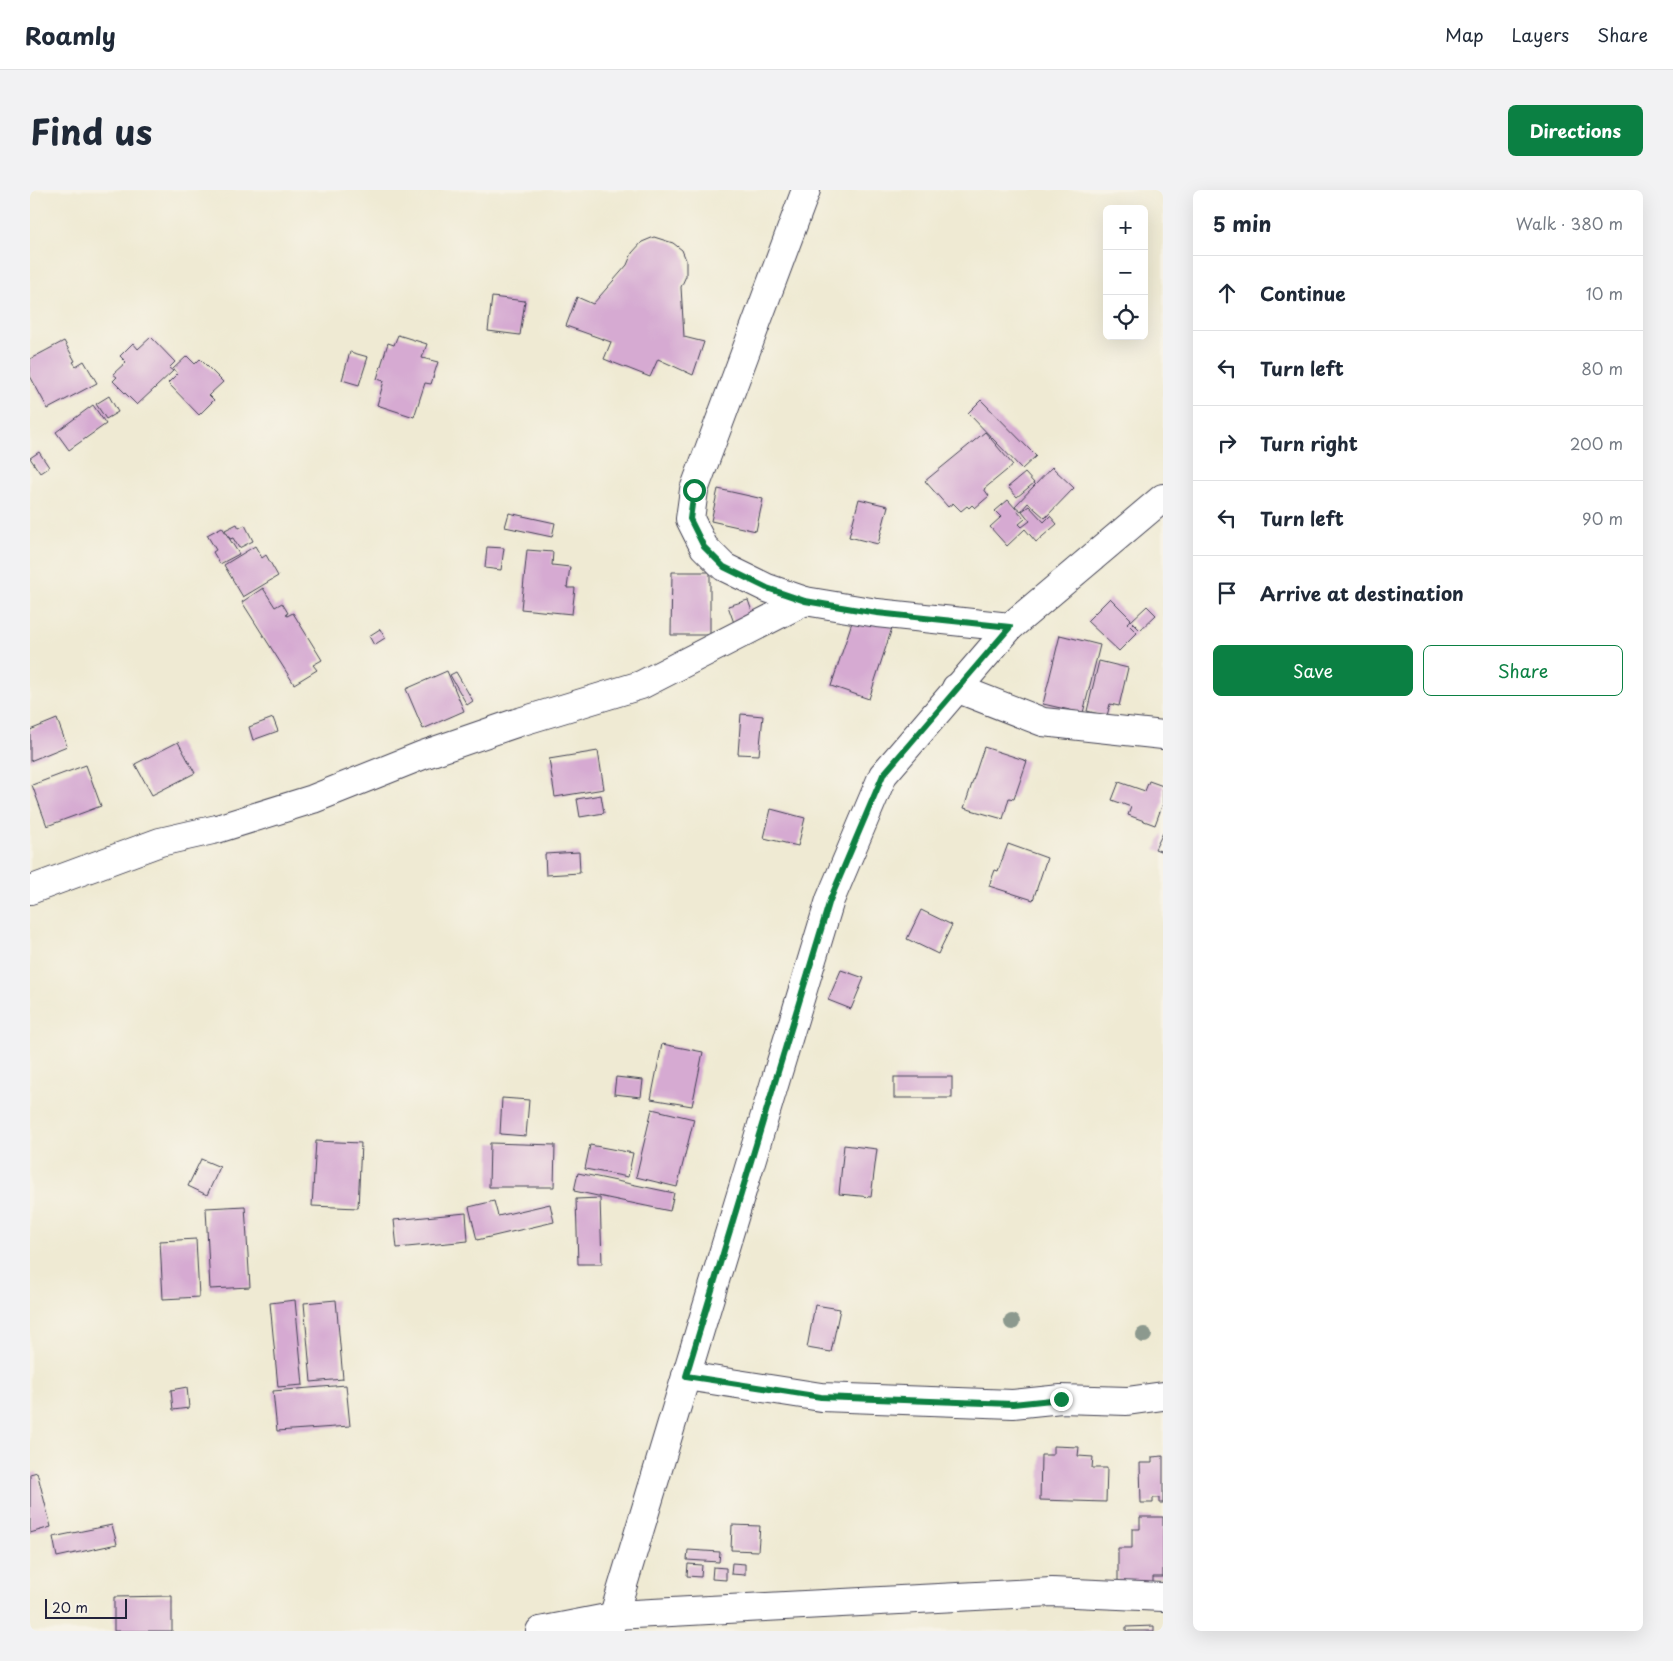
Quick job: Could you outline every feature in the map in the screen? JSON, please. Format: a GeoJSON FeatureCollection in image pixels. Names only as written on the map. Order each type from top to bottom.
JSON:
{"type":"FeatureCollection","features":[{"type":"Feature","properties":{"kind":"street"},"geometry":{"type":"LineString","coordinates":[[806,190],[694,490],[690,519],[704,547],[724,567],[767,588],[805,601],[877,613],[1010,627]]}},
{"type":"Feature","properties":{"kind":"street"},"geometry":{"type":"LineString","coordinates":[[612,1621],[830,900],[883,775],[1010,627],[1163,498]]}},
{"type":"Feature","properties":{"kind":"street"},"geometry":{"type":"LineString","coordinates":[[30,890],[160,842],[217,829],[313,799],[442,748],[641,685],[805,601]]}},
{"type":"Feature","properties":{"kind":"street"},"geometry":{"type":"LineString","coordinates":[[956,688],[1043,722],[1163,735]]}},
{"type":"Feature","properties":{"kind":"street"},"geometry":{"type":"LineString","coordinates":[[686,1376],[831,1398],[1013,1404],[1061,1399],[1127,1401],[1163,1396]]}},
{"type":"Feature","properties":{"kind":"street"},"geometry":{"type":"LineString","coordinates":[[540,1631],[612,1621],[1052,1592],[1163,1598]]}},
{"type":"Feature","properties":{"kind":"building"},"geometry":{"type":"Polygon","coordinates":[[[654,237],[673,243],[682,250],[686,260],[686,276],[681,287],[684,337],[704,342],[693,375],[658,359],[650,377],[604,359],[611,342],[566,326],[577,297],[593,304],[627,265],[632,253],[642,242],[654,237]]]}},
{"type":"Feature","properties":{"kind":"building"},"geometry":{"type":"Polygon","coordinates":[[[492,297],[525,301],[520,335],[488,331],[492,297]]]}},
{"type":"Feature","properties":{"kind":"building"},"geometry":{"type":"Polygon","coordinates":[[[398,335],[427,344],[422,358],[438,362],[431,384],[425,383],[414,417],[377,405],[384,381],[377,379],[388,343],[394,345],[398,335]]]}},
{"type":"Feature","properties":{"kind":"building"},"geometry":{"type":"Polygon","coordinates":[[[151,337],[175,362],[169,368],[173,371],[137,405],[113,381],[117,377],[113,374],[126,362],[120,356],[133,343],[138,349],[151,337]]]}},
{"type":"Feature","properties":{"kind":"building"},"geometry":{"type":"Polygon","coordinates":[[[64,341],[76,366],[84,361],[97,383],[48,409],[30,376],[30,359],[64,341]]]}},
{"type":"Feature","properties":{"kind":"building"},"geometry":{"type":"Polygon","coordinates":[[[350,352],[368,357],[359,385],[342,380],[350,352]]]}},
{"type":"Feature","properties":{"kind":"building"},"geometry":{"type":"Polygon","coordinates":[[[187,356],[195,364],[200,359],[223,382],[209,395],[214,400],[199,415],[168,383],[178,373],[173,369],[187,356]]]}},
{"type":"Feature","properties":{"kind":"building"},"geometry":{"type":"Polygon","coordinates":[[[109,396],[118,412],[106,419],[96,404],[109,396]]]}},
{"type":"Feature","properties":{"kind":"building"},"geometry":{"type":"Polygon","coordinates":[[[981,400],[1036,456],[1022,469],[968,413],[981,400]]]}},
{"type":"Feature","properties":{"kind":"building"},"geometry":{"type":"Polygon","coordinates":[[[93,405],[106,424],[69,450],[56,432],[93,405]]]}},
{"type":"Feature","properties":{"kind":"building"},"geometry":{"type":"Polygon","coordinates":[[[985,432],[1013,465],[984,489],[989,496],[975,508],[972,505],[969,508],[967,506],[961,511],[953,503],[948,507],[925,481],[985,432]]]}},
{"type":"Feature","properties":{"kind":"building"},"geometry":{"type":"Polygon","coordinates":[[[39,452],[49,467],[40,473],[30,458],[39,452]]]}},
{"type":"Feature","properties":{"kind":"building"},"geometry":{"type":"Polygon","coordinates":[[[1052,467],[1074,488],[1045,518],[1028,503],[1021,511],[1015,506],[1052,467]]]}},
{"type":"Feature","properties":{"kind":"building"},"geometry":{"type":"Polygon","coordinates":[[[1025,473],[1034,483],[1017,497],[1008,487],[1025,473]]]}},
{"type":"Feature","properties":{"kind":"building"},"geometry":{"type":"Polygon","coordinates":[[[718,489],[763,499],[756,531],[711,521],[718,489]]]}},
{"type":"Feature","properties":{"kind":"building"},"geometry":{"type":"Polygon","coordinates":[[[859,499],[888,506],[878,544],[849,537],[859,499]]]}},
{"type":"Feature","properties":{"kind":"building"},"geometry":{"type":"Polygon","coordinates":[[[1008,500],[1025,519],[1019,524],[1022,527],[1030,521],[1022,511],[1029,506],[1044,522],[1050,516],[1057,524],[1036,542],[1025,529],[1007,546],[990,527],[1001,517],[995,511],[1008,500]]]}},
{"type":"Feature","properties":{"kind":"building"},"geometry":{"type":"Polygon","coordinates":[[[509,513],[555,523],[552,537],[505,527],[509,513]]]}},
{"type":"Feature","properties":{"kind":"building"},"geometry":{"type":"Polygon","coordinates":[[[237,524],[239,528],[245,525],[253,541],[239,548],[233,538],[230,539],[225,530],[237,524]]]}},
{"type":"Feature","properties":{"kind":"building"},"geometry":{"type":"Polygon","coordinates":[[[222,527],[239,554],[220,564],[213,552],[216,550],[207,535],[222,527]]]}},
{"type":"Feature","properties":{"kind":"building"},"geometry":{"type":"Polygon","coordinates":[[[255,546],[262,558],[266,555],[278,576],[243,597],[224,565],[255,546]]]}},
{"type":"Feature","properties":{"kind":"building"},"geometry":{"type":"Polygon","coordinates":[[[487,547],[504,548],[501,570],[485,568],[487,547]]]}},
{"type":"Feature","properties":{"kind":"building"},"geometry":{"type":"Polygon","coordinates":[[[527,550],[553,552],[552,565],[570,567],[567,588],[575,588],[572,614],[521,609],[527,550]]]}},
{"type":"Feature","properties":{"kind":"building"},"geometry":{"type":"Polygon","coordinates":[[[672,572],[710,572],[710,635],[671,635],[672,572]]]}},
{"type":"Feature","properties":{"kind":"building"},"geometry":{"type":"Polygon","coordinates":[[[263,588],[275,607],[282,603],[288,613],[286,614],[287,616],[293,613],[322,660],[313,665],[317,670],[294,684],[242,602],[263,588]]]}},
{"type":"Feature","properties":{"kind":"building"},"geometry":{"type":"Polygon","coordinates":[[[1110,598],[1131,619],[1127,623],[1137,633],[1119,651],[1087,621],[1110,598]]]}},
{"type":"Feature","properties":{"kind":"building"},"geometry":{"type":"Polygon","coordinates":[[[748,600],[754,617],[734,623],[728,606],[748,600]]]}},
{"type":"Feature","properties":{"kind":"building"},"geometry":{"type":"Polygon","coordinates":[[[1147,606],[1156,615],[1140,630],[1131,621],[1147,606]]]}},
{"type":"Feature","properties":{"kind":"building"},"geometry":{"type":"Polygon","coordinates":[[[855,613],[893,625],[869,699],[831,686],[855,613]]]}},
{"type":"Feature","properties":{"kind":"building"},"geometry":{"type":"Polygon","coordinates":[[[380,629],[385,638],[374,645],[369,636],[380,629]]]}},
{"type":"Feature","properties":{"kind":"building"},"geometry":{"type":"Polygon","coordinates":[[[1060,635],[1100,645],[1083,713],[1043,704],[1060,635]]]}},
{"type":"Feature","properties":{"kind":"building"},"geometry":{"type":"Polygon","coordinates":[[[1099,661],[1128,668],[1119,706],[1110,704],[1107,716],[1087,711],[1099,661]]]}},
{"type":"Feature","properties":{"kind":"building"},"geometry":{"type":"Polygon","coordinates":[[[447,671],[464,711],[423,729],[406,689],[447,671]]]}},
{"type":"Feature","properties":{"kind":"building"},"geometry":{"type":"Polygon","coordinates":[[[456,672],[473,701],[467,705],[450,675],[456,672]]]}},
{"type":"Feature","properties":{"kind":"building"},"geometry":{"type":"Polygon","coordinates":[[[741,714],[763,716],[759,755],[738,754],[741,714]]]}},
{"type":"Feature","properties":{"kind":"building"},"geometry":{"type":"Polygon","coordinates":[[[273,718],[278,731],[253,740],[249,727],[273,718]]]}},
{"type":"Feature","properties":{"kind":"building"},"geometry":{"type":"Polygon","coordinates":[[[57,719],[67,746],[30,761],[30,730],[57,719]]]}},
{"type":"Feature","properties":{"kind":"building"},"geometry":{"type":"Polygon","coordinates":[[[178,742],[195,773],[152,795],[135,764],[178,742]]]}},
{"type":"Feature","properties":{"kind":"building"},"geometry":{"type":"Polygon","coordinates":[[[984,747],[1027,761],[1014,799],[1009,798],[1003,819],[964,808],[984,747]]]}},
{"type":"Feature","properties":{"kind":"building"},"geometry":{"type":"Polygon","coordinates":[[[598,751],[604,789],[555,797],[549,759],[598,751]]]}},
{"type":"Feature","properties":{"kind":"building"},"geometry":{"type":"Polygon","coordinates":[[[86,765],[101,806],[47,826],[32,785],[86,765]]]}},
{"type":"Feature","properties":{"kind":"building"},"geometry":{"type":"Polygon","coordinates":[[[1149,781],[1163,786],[1163,803],[1155,825],[1128,815],[1131,807],[1112,800],[1119,782],[1145,791],[1149,781]]]}},
{"type":"Feature","properties":{"kind":"building"},"geometry":{"type":"Polygon","coordinates":[[[601,795],[604,813],[580,817],[577,799],[601,795]]]}},
{"type":"Feature","properties":{"kind":"building"},"geometry":{"type":"Polygon","coordinates":[[[771,809],[805,818],[798,846],[764,838],[771,809]]]}},
{"type":"Feature","properties":{"kind":"building"},"geometry":{"type":"Polygon","coordinates":[[[1163,833],[1163,852],[1155,849],[1163,833]]]}},
{"type":"Feature","properties":{"kind":"building"},"geometry":{"type":"Polygon","coordinates":[[[1008,844],[1047,858],[1033,900],[989,886],[995,870],[998,871],[1008,844]]]}},
{"type":"Feature","properties":{"kind":"building"},"geometry":{"type":"Polygon","coordinates":[[[579,852],[580,873],[546,875],[545,854],[579,852]]]}},
{"type":"Feature","properties":{"kind":"building"},"geometry":{"type":"Polygon","coordinates":[[[921,910],[952,925],[938,954],[907,939],[921,910]]]}},
{"type":"Feature","properties":{"kind":"building"},"geometry":{"type":"Polygon","coordinates":[[[841,970],[864,978],[851,1009],[828,1000],[841,970]]]}},
{"type":"Feature","properties":{"kind":"building"},"geometry":{"type":"Polygon","coordinates":[[[662,1044],[703,1052],[692,1106],[651,1099],[662,1044]]]}},
{"type":"Feature","properties":{"kind":"building"},"geometry":{"type":"Polygon","coordinates":[[[616,1077],[643,1080],[641,1097],[614,1094],[616,1077]]]}},
{"type":"Feature","properties":{"kind":"building"},"geometry":{"type":"Polygon","coordinates":[[[894,1077],[952,1077],[952,1098],[894,1098],[894,1077]]]}},
{"type":"Feature","properties":{"kind":"building"},"geometry":{"type":"Polygon","coordinates":[[[502,1098],[529,1100],[526,1136],[500,1134],[502,1098]]]}},
{"type":"Feature","properties":{"kind":"building"},"geometry":{"type":"Polygon","coordinates":[[[652,1109],[694,1119],[677,1187],[636,1177],[652,1109]]]}},
{"type":"Feature","properties":{"kind":"building"},"geometry":{"type":"Polygon","coordinates":[[[316,1141],[361,1143],[358,1208],[312,1206],[316,1141]]]}},
{"type":"Feature","properties":{"kind":"building"},"geometry":{"type":"Polygon","coordinates":[[[490,1143],[555,1145],[554,1187],[489,1187],[490,1143]]]}},
{"type":"Feature","properties":{"kind":"building"},"geometry":{"type":"Polygon","coordinates":[[[590,1145],[633,1153],[628,1177],[585,1169],[590,1145]]]}},
{"type":"Feature","properties":{"kind":"building"},"geometry":{"type":"Polygon","coordinates":[[[844,1145],[877,1149],[871,1197],[839,1194],[844,1145]]]}},
{"type":"Feature","properties":{"kind":"building"},"geometry":{"type":"Polygon","coordinates":[[[201,1159],[220,1167],[207,1195],[188,1186],[201,1159]]]}},
{"type":"Feature","properties":{"kind":"building"},"geometry":{"type":"Polygon","coordinates":[[[578,1173],[674,1193],[670,1211],[574,1191],[578,1173]]]}},
{"type":"Feature","properties":{"kind":"building"},"geometry":{"type":"Polygon","coordinates":[[[600,1198],[602,1264],[578,1264],[576,1199],[600,1198]]]}},
{"type":"Feature","properties":{"kind":"building"},"geometry":{"type":"Polygon","coordinates":[[[494,1201],[498,1216],[550,1204],[554,1222],[477,1240],[469,1207],[494,1201]]]}},
{"type":"Feature","properties":{"kind":"building"},"geometry":{"type":"Polygon","coordinates":[[[245,1206],[250,1287],[210,1289],[206,1208],[245,1206]]]}},
{"type":"Feature","properties":{"kind":"building"},"geometry":{"type":"Polygon","coordinates":[[[466,1213],[468,1241],[397,1248],[394,1220],[466,1213]]]}},
{"type":"Feature","properties":{"kind":"building"},"geometry":{"type":"Polygon","coordinates":[[[196,1239],[199,1297],[163,1299],[160,1241],[196,1239]]]}},
{"type":"Feature","properties":{"kind":"building"},"geometry":{"type":"Polygon","coordinates":[[[295,1300],[303,1385],[278,1387],[270,1303],[295,1300]]]}},
{"type":"Feature","properties":{"kind":"building"},"geometry":{"type":"Polygon","coordinates":[[[336,1300],[343,1379],[311,1382],[304,1303],[336,1300]]]}},
{"type":"Feature","properties":{"kind":"building"},"geometry":{"type":"Polygon","coordinates":[[[815,1305],[840,1309],[831,1352],[807,1348],[815,1305]]]}},
{"type":"Feature","properties":{"kind":"building"},"geometry":{"type":"Polygon","coordinates":[[[346,1385],[350,1426],[277,1431],[273,1391],[346,1385]]]}},
{"type":"Feature","properties":{"kind":"building"},"geometry":{"type":"Polygon","coordinates":[[[187,1387],[189,1408],[173,1410],[171,1390],[187,1387]]]}},
{"type":"Feature","properties":{"kind":"building"},"geometry":{"type":"Polygon","coordinates":[[[1053,1446],[1079,1447],[1078,1456],[1093,1457],[1092,1468],[1107,1468],[1106,1502],[1040,1500],[1041,1455],[1053,1455],[1053,1446]]]}},
{"type":"Feature","properties":{"kind":"building"},"geometry":{"type":"Polygon","coordinates":[[[1163,1456],[1163,1503],[1159,1503],[1159,1498],[1153,1498],[1153,1503],[1141,1503],[1140,1463],[1152,1463],[1152,1457],[1163,1456]]]}},
{"type":"Feature","properties":{"kind":"building"},"geometry":{"type":"Polygon","coordinates":[[[37,1472],[51,1527],[30,1533],[30,1474],[37,1472]]]}},
{"type":"Feature","properties":{"kind":"building"},"geometry":{"type":"Polygon","coordinates":[[[1140,1517],[1163,1517],[1163,1577],[1153,1577],[1153,1586],[1118,1586],[1118,1548],[1132,1548],[1132,1529],[1140,1529],[1140,1517]]]}},
{"type":"Feature","properties":{"kind":"building"},"geometry":{"type":"Polygon","coordinates":[[[112,1525],[117,1544],[57,1557],[53,1537],[112,1525]]]}},
{"type":"Feature","properties":{"kind":"building"},"geometry":{"type":"Polygon","coordinates":[[[732,1525],[760,1526],[758,1551],[731,1550],[732,1525]]]}},
{"type":"Feature","properties":{"kind":"building"},"geometry":{"type":"Polygon","coordinates":[[[688,1550],[720,1552],[719,1562],[687,1560],[688,1550]]]}},
{"type":"Feature","properties":{"kind":"building"},"geometry":{"type":"Polygon","coordinates":[[[732,1563],[745,1564],[745,1575],[731,1574],[732,1563]]]}},
{"type":"Feature","properties":{"kind":"building"},"geometry":{"type":"Polygon","coordinates":[[[688,1564],[702,1565],[701,1577],[687,1576],[688,1564]]]}},
{"type":"Feature","properties":{"kind":"building"},"geometry":{"type":"Polygon","coordinates":[[[713,1567],[726,1568],[726,1580],[712,1579],[713,1567]]]}},
{"type":"Feature","properties":{"kind":"building"},"geometry":{"type":"Polygon","coordinates":[[[172,1596],[172,1631],[114,1631],[114,1597],[172,1596]]]}},
{"type":"Feature","properties":{"kind":"building"},"geometry":{"type":"Polygon","coordinates":[[[1154,1626],[1154,1631],[1126,1631],[1126,1627],[1154,1626]]]}},
{"type":"Feature","properties":{"kind":"route"},"geometry":{"type":"LineString","coordinates":[[694,490],[690,519],[704,547],[724,567],[767,588],[805,601],[877,613],[1010,627],[883,775],[830,900],[686,1376],[821,1397],[1013,1404],[1061,1399]]}}]}
